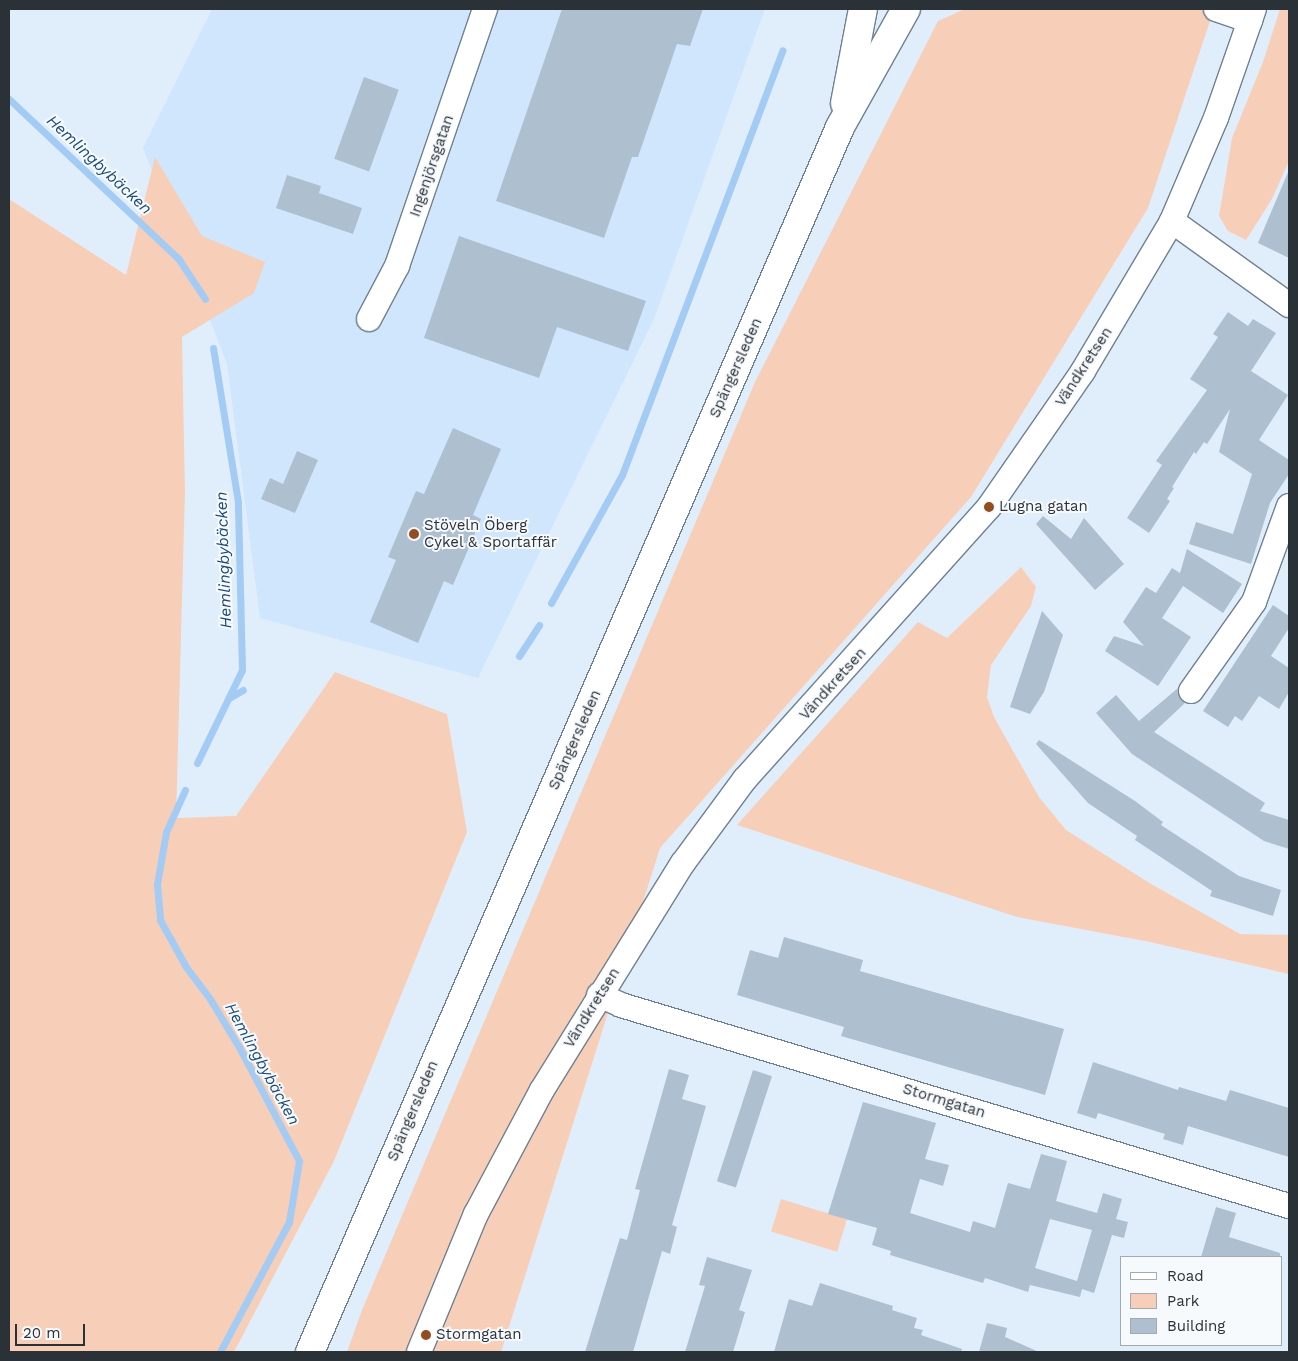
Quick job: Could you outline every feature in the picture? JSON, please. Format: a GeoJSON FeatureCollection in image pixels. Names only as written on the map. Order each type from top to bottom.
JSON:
{"type":"FeatureCollection","features":[{"type":"Feature","properties":{"kind":"main road","name":"Spängersleden"},"geometry":{"type":"LineString","coordinates":[[840,127],[863,9]]}},
{"type":"Feature","properties":{"kind":"main road","name":"Spängersleden"},"geometry":{"type":"LineString","coordinates":[[310,1352],[840,127],[906,9]]}},
{"type":"Feature","properties":{"kind":"street","name":"Ingenjörsgatan"},"geometry":{"type":"LineString","coordinates":[[369,319],[397,266],[485,9]]}},
{"type":"Feature","properties":{"kind":"street","name":"Vändkretsen"},"geometry":{"type":"LineString","coordinates":[[419,1352],[476,1214],[542,1090],[599,995],[683,863],[746,779],[989,507],[1083,371],[1172,221],[1216,118],[1252,15],[1216,9]]}},
{"type":"Feature","properties":{"kind":"street"},"geometry":{"type":"LineString","coordinates":[[1172,221],[1289,305]]}},
{"type":"Feature","properties":{"kind":"street"},"geometry":{"type":"LineString","coordinates":[[1191,691],[1254,602],[1289,506]]}},
{"type":"Feature","properties":{"kind":"street","name":"Stormgatan"},"geometry":{"type":"LineString","coordinates":[[599,995],[621,1004],[1289,1206]]}},
{"type":"Feature","properties":{"kind":"shaded area"},"geometry":{"type":"Polygon","coordinates":[[[212,9],[765,9],[654,319],[478,678],[260,618],[227,364],[143,148],[212,9]]]}},
{"type":"Feature","properties":{"kind":"green space"},"geometry":{"type":"Polygon","coordinates":[[[965,9],[1214,9],[1148,208],[971,497],[660,848],[501,1352],[347,1352],[362,1310],[755,382],[938,21],[965,9]]]}},
{"type":"Feature","properties":{"kind":"green space"},"geometry":{"type":"Polygon","coordinates":[[[1280,9],[1289,9],[1289,161],[1272,199],[1246,240],[1228,231],[1219,216],[1232,138],[1263,62],[1280,9]]]}},
{"type":"Feature","properties":{"kind":"green space"},"geometry":{"type":"Polygon","coordinates":[[[155,157],[202,236],[265,262],[254,293],[182,337],[185,492],[176,818],[236,816],[335,672],[447,714],[467,832],[334,1161],[234,1352],[9,1352],[9,199],[126,275],[155,157]]]}},
{"type":"Feature","properties":{"kind":"green space"},"geometry":{"type":"Polygon","coordinates":[[[1021,567],[1036,587],[1031,606],[991,665],[987,697],[994,717],[1039,797],[1066,830],[1151,884],[1240,934],[1289,935],[1289,974],[1150,942],[1017,917],[737,825],[918,622],[947,638],[1021,567]]]}},
{"type":"Feature","properties":{"kind":"green space"},"geometry":{"type":"Polygon","coordinates":[[[781,1199],[847,1219],[837,1252],[771,1232],[781,1199]]]}},
{"type":"Feature","properties":{"kind":"building"},"geometry":{"type":"Polygon","coordinates":[[[562,9],[703,9],[690,46],[677,44],[638,157],[632,157],[604,238],[496,201],[562,9]]]}},
{"type":"Feature","properties":{"kind":"building"},"geometry":{"type":"Polygon","coordinates":[[[364,77],[399,90],[369,171],[334,159],[364,77]]]}},
{"type":"Feature","properties":{"kind":"building"},"geometry":{"type":"Polygon","coordinates":[[[1289,170],[1289,258],[1258,243],[1289,170]]]}},
{"type":"Feature","properties":{"kind":"building"},"geometry":{"type":"Polygon","coordinates":[[[287,175],[321,186],[319,193],[362,208],[353,234],[276,208],[287,175]]]}},
{"type":"Feature","properties":{"kind":"building"},"geometry":{"type":"Polygon","coordinates":[[[459,236],[646,301],[628,351],[557,327],[539,378],[424,338],[459,236]]]}},
{"type":"Feature","properties":{"kind":"building"},"geometry":{"type":"Polygon","coordinates":[[[1228,312],[1248,326],[1253,319],[1276,333],[1251,371],[1288,395],[1259,440],[1289,460],[1289,474],[1270,503],[1251,564],[1189,544],[1196,522],[1233,534],[1252,474],[1219,452],[1230,409],[1207,444],[1204,442],[1196,454],[1194,452],[1172,487],[1174,488],[1167,499],[1170,501],[1149,533],[1127,518],[1162,465],[1156,461],[1207,390],[1190,379],[1218,337],[1213,334],[1228,312]]]}},
{"type":"Feature","properties":{"kind":"building"},"geometry":{"type":"Polygon","coordinates":[[[453,428],[501,449],[473,515],[481,519],[453,585],[444,581],[418,643],[370,622],[396,560],[388,557],[416,491],[424,494],[453,428]]]}},
{"type":"Feature","properties":{"kind":"building"},"geometry":{"type":"Polygon","coordinates":[[[297,451],[318,460],[295,513],[261,499],[270,478],[283,484],[297,451]]]}},
{"type":"Feature","properties":{"kind":"building"},"geometry":{"type":"Polygon","coordinates":[[[1043,516],[1071,539],[1084,518],[1124,564],[1095,590],[1036,524],[1043,516]]]}},
{"type":"Feature","properties":{"kind":"building"},"geometry":{"type":"Polygon","coordinates":[[[1187,549],[1242,584],[1223,613],[1183,586],[1162,618],[1191,637],[1158,686],[1105,651],[1114,636],[1144,646],[1123,622],[1146,587],[1156,593],[1172,568],[1180,573],[1187,549]]]}},
{"type":"Feature","properties":{"kind":"building"},"geometry":{"type":"Polygon","coordinates":[[[1273,605],[1289,616],[1289,628],[1271,656],[1289,668],[1289,692],[1279,709],[1259,696],[1242,721],[1235,716],[1228,727],[1203,711],[1273,605]]]}},
{"type":"Feature","properties":{"kind":"building"},"geometry":{"type":"Polygon","coordinates":[[[1042,611],[1063,635],[1044,692],[1030,714],[1010,707],[1042,611]]]}},
{"type":"Feature","properties":{"kind":"building"},"geometry":{"type":"Polygon","coordinates":[[[1178,688],[1179,697],[1185,703],[1154,732],[1265,803],[1260,811],[1289,820],[1289,849],[1264,841],[1132,754],[1096,713],[1116,695],[1139,721],[1178,688]]]}},
{"type":"Feature","properties":{"kind":"building"},"geometry":{"type":"Polygon","coordinates":[[[1039,740],[1135,801],[1163,822],[1161,825],[1239,876],[1281,890],[1273,916],[1210,896],[1212,891],[1135,840],[1137,836],[1088,803],[1036,744],[1039,740]]]}},
{"type":"Feature","properties":{"kind":"building"},"geometry":{"type":"Polygon","coordinates":[[[784,937],[863,960],[860,971],[1064,1029],[1045,1095],[841,1036],[844,1027],[737,995],[750,950],[778,958],[784,937]]]}},
{"type":"Feature","properties":{"kind":"building"},"geometry":{"type":"Polygon","coordinates":[[[1093,1062],[1178,1090],[1179,1087],[1226,1101],[1230,1090],[1289,1108],[1289,1157],[1188,1126],[1183,1145],[1163,1139],[1165,1134],[1098,1113],[1096,1119],[1077,1113],[1093,1062]]]}},
{"type":"Feature","properties":{"kind":"building"},"geometry":{"type":"Polygon","coordinates":[[[669,1069],[689,1075],[682,1099],[706,1106],[672,1225],[677,1227],[670,1254],[662,1251],[633,1352],[585,1352],[620,1238],[627,1240],[640,1190],[635,1189],[669,1069]]]}},
{"type":"Feature","properties":{"kind":"building"},"geometry":{"type":"Polygon","coordinates":[[[753,1070],[772,1076],[736,1187],[717,1181],[753,1070]]]}},
{"type":"Feature","properties":{"kind":"building"},"geometry":{"type":"Polygon","coordinates":[[[863,1102],[936,1123],[925,1159],[949,1165],[943,1186],[920,1179],[910,1213],[970,1232],[973,1221],[995,1228],[1008,1183],[1030,1189],[1041,1154],[1067,1161],[1056,1201],[1097,1213],[1103,1193],[1122,1199],[1116,1219],[1128,1222],[1124,1238],[1112,1235],[1094,1293],[1082,1289],[1080,1297],[1030,1285],[1028,1292],[985,1278],[983,1283],[890,1255],[891,1251],[872,1245],[877,1228],[828,1214],[863,1102]],[[1050,1219],[1035,1268],[1077,1281],[1092,1230],[1050,1219]]]}},
{"type":"Feature","properties":{"kind":"building"},"geometry":{"type":"Polygon","coordinates":[[[1216,1207],[1236,1213],[1229,1237],[1280,1253],[1280,1256],[1201,1256],[1216,1207]]]}},
{"type":"Feature","properties":{"kind":"building"},"geometry":{"type":"Polygon","coordinates":[[[707,1257],[752,1270],[739,1310],[745,1312],[733,1352],[685,1352],[705,1286],[699,1285],[707,1257]]]}},
{"type":"Feature","properties":{"kind":"building"},"geometry":{"type":"Polygon","coordinates":[[[820,1283],[893,1306],[892,1310],[917,1318],[914,1328],[923,1330],[921,1335],[962,1349],[961,1352],[774,1352],[789,1299],[812,1306],[820,1283]]]}},
{"type":"Feature","properties":{"kind":"building"},"geometry":{"type":"Polygon","coordinates":[[[987,1323],[1007,1328],[1005,1337],[1039,1352],[979,1352],[987,1323]]]}},
{"type":"Feature","properties":{"kind":"waterway"},"geometry":{"type":"LineString","coordinates":[[551,603],[622,475],[783,50]]}},
{"type":"Feature","properties":{"kind":"waterway","name":"Hemlingbybäcken"},"geometry":{"type":"LineString","coordinates":[[9,99],[178,258],[205,299]]}},
{"type":"Feature","properties":{"kind":"waterway","name":"Hemlingbybäcken"},"geometry":{"type":"LineString","coordinates":[[197,763],[242,670],[238,502],[213,348]]}},
{"type":"Feature","properties":{"kind":"waterway"},"geometry":{"type":"LineString","coordinates":[[519,656],[539,625]]}},
{"type":"Feature","properties":{"kind":"waterway"},"geometry":{"type":"LineString","coordinates":[[229,698],[243,690]]}},
{"type":"Feature","properties":{"kind":"waterway","name":"Hemlingbybäcken"},"geometry":{"type":"LineString","coordinates":[[185,790],[166,832],[157,884],[160,920],[186,967],[210,999],[239,1047],[299,1161],[289,1222],[220,1352]]}},
{"type":"Feature","properties":{"kind":"place","name":"Lugna gatan"},"geometry":{"type":"Point","coordinates":[989,507]}},
{"type":"Feature","properties":{"kind":"place","name":"Stöveln Öberg Cykel & Sportaffär"},"geometry":{"type":"Point","coordinates":[414,534]}},
{"type":"Feature","properties":{"kind":"place","name":"Stormgatan"},"geometry":{"type":"Point","coordinates":[426,1335]}}]}
